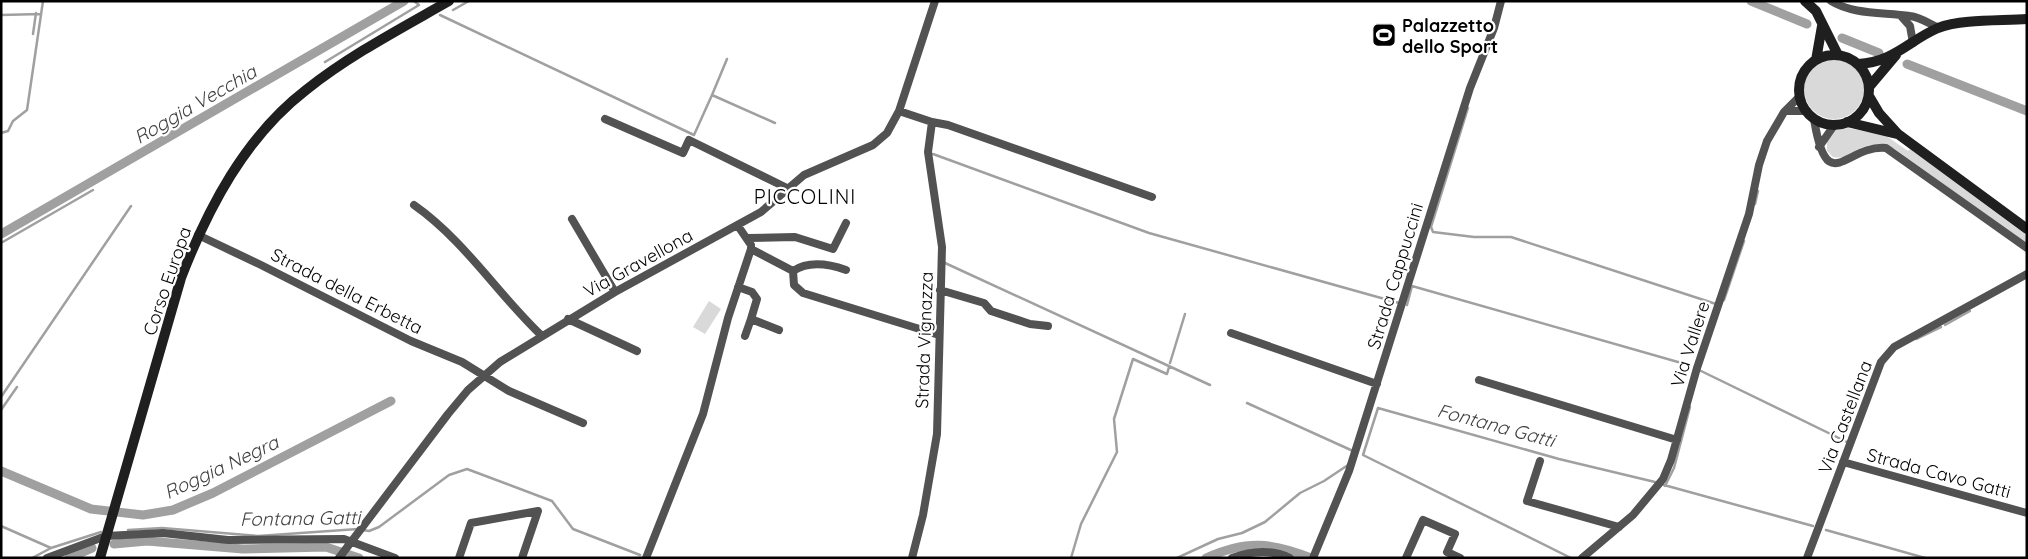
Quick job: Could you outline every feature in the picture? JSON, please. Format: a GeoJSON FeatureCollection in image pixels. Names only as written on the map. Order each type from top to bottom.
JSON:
{"type":"FeatureCollection","features":[{"type":"Feature","properties":{"kind":"main road","name":"Corso Europa"},"geometry":{"type":"LineString","coordinates":[[100,558],[181,278],[198,235],[217,198],[242,158],[269,126],[304,91],[348,59],[449,1]]}},
{"type":"Feature","properties":{"kind":"main road"},"geometry":{"type":"LineString","coordinates":[[1805,1],[1816,11],[1838,55]]}},
{"type":"Feature","properties":{"kind":"main road"},"geometry":{"type":"LineString","coordinates":[[1858,64],[1874,63],[1897,54],[1939,28],[1961,24],[2027,19]]}},
{"type":"Feature","properties":{"kind":"main road"},"geometry":{"type":"LineString","coordinates":[[1816,60],[1822,26]]}},
{"type":"Feature","properties":{"kind":"main road"},"geometry":{"type":"LineString","coordinates":[[1847,122],[1861,112],[1869,92],[1897,54]]}},
{"type":"Feature","properties":{"kind":"main road"},"geometry":{"type":"LineString","coordinates":[[1898,134],[1847,122],[1835,124],[1811,115],[1800,96],[1802,76],[1816,60],[1826,56],[1838,55],[1849,58],[1858,64],[1866,75],[1869,92],[1879,113],[1898,134],[2027,229]]}},
{"type":"Feature","properties":{"kind":"street","name":"Via Gravellona"},"geometry":{"type":"LineString","coordinates":[[340,557],[448,414],[482,376],[540,335],[761,212],[804,176],[873,145],[887,133],[899,111],[935,1]]}},
{"type":"Feature","properties":{"kind":"street","name":"Strada Cappuccini"},"geometry":{"type":"LineString","coordinates":[[1314,555],[1349,470],[1378,384],[1470,88],[1494,28],[1501,1]]}},
{"type":"Feature","properties":{"kind":"street"},"geometry":{"type":"LineString","coordinates":[[1831,1],[1850,8],[1910,16],[1939,28]]}},
{"type":"Feature","properties":{"kind":"street"},"geometry":{"type":"LineString","coordinates":[[1901,16],[1910,26],[1913,43]]}},
{"type":"Feature","properties":{"kind":"street","name":"Via Vallere"},"geometry":{"type":"LineString","coordinates":[[1582,558],[1633,515],[1663,479],[1677,440],[1697,368],[1749,214],[1759,165],[1767,141],[1784,112],[1800,96]]}},
{"type":"Feature","properties":{"kind":"street"},"geometry":{"type":"LineString","coordinates":[[1784,112],[1794,110],[1811,115],[1819,147],[1827,159],[1834,162],[1845,162],[1877,147],[1886,148],[2027,248]]}},
{"type":"Feature","properties":{"kind":"street"},"geometry":{"type":"LineString","coordinates":[[899,111],[932,122],[948,125],[1152,197]]}},
{"type":"Feature","properties":{"kind":"street"},"geometry":{"type":"LineString","coordinates":[[605,119],[683,153],[689,140],[789,189]]}},
{"type":"Feature","properties":{"kind":"street","name":"Strada Vignazza"},"geometry":{"type":"LineString","coordinates":[[912,558],[923,514],[937,434],[942,247],[928,152],[932,122]]}},
{"type":"Feature","properties":{"kind":"street"},"geometry":{"type":"LineString","coordinates":[[1819,147],[1835,124]]}},
{"type":"Feature","properties":{"kind":"street"},"geometry":{"type":"LineString","coordinates":[[414,205],[439,222],[510,305],[540,335]]}},
{"type":"Feature","properties":{"kind":"street"},"geometry":{"type":"LineString","coordinates":[[572,219],[615,292]]}},
{"type":"Feature","properties":{"kind":"street"},"geometry":{"type":"LineString","coordinates":[[747,238],[795,237],[833,249],[846,223]]}},
{"type":"Feature","properties":{"kind":"street"},"geometry":{"type":"LineString","coordinates":[[646,558],[703,414],[738,287],[751,250],[747,238],[738,226]]}},
{"type":"Feature","properties":{"kind":"street","name":"Strada della Erbetta"},"geometry":{"type":"LineString","coordinates":[[198,235],[411,341],[462,362],[509,391],[583,422]]}},
{"type":"Feature","properties":{"kind":"street"},"geometry":{"type":"LineString","coordinates":[[751,250],[793,271]]}},
{"type":"Feature","properties":{"kind":"street"},"geometry":{"type":"LineString","coordinates":[[793,271],[803,264],[814,264],[846,270]]}},
{"type":"Feature","properties":{"kind":"street"},"geometry":{"type":"LineString","coordinates":[[793,271],[794,285],[803,293],[939,335]]}},
{"type":"Feature","properties":{"kind":"street","name":"Via Castellana"},"geometry":{"type":"LineString","coordinates":[[1807,558],[1881,362],[1894,347],[2027,274]]}},
{"type":"Feature","properties":{"kind":"street"},"geometry":{"type":"LineString","coordinates":[[738,287],[752,292],[757,299],[745,336]]}},
{"type":"Feature","properties":{"kind":"street"},"geometry":{"type":"LineString","coordinates":[[940,290],[984,303],[992,311],[1030,324],[1048,326]]}},
{"type":"Feature","properties":{"kind":"street"},"geometry":{"type":"LineString","coordinates":[[568,319],[637,351]]}},
{"type":"Feature","properties":{"kind":"street"},"geometry":{"type":"LineString","coordinates":[[751,319],[779,330]]}},
{"type":"Feature","properties":{"kind":"street"},"geometry":{"type":"LineString","coordinates":[[1231,333],[1378,384]]}},
{"type":"Feature","properties":{"kind":"street"},"geometry":{"type":"LineString","coordinates":[[1479,380],[1677,440]]}},
{"type":"Feature","properties":{"kind":"street"},"geometry":{"type":"LineString","coordinates":[[1540,461],[1527,501],[1618,527]]}},
{"type":"Feature","properties":{"kind":"street","name":"Strada Cavo Gatti"},"geometry":{"type":"LineString","coordinates":[[1843,462],[2027,513]]}},
{"type":"Feature","properties":{"kind":"street"},"geometry":{"type":"LineString","coordinates":[[459,558],[471,523],[538,511],[522,558]]}},
{"type":"Feature","properties":{"kind":"street"},"geometry":{"type":"LineString","coordinates":[[1406,558],[1423,520],[1455,534],[1448,552],[1460,558]]}},
{"type":"Feature","properties":{"kind":"street"},"geometry":{"type":"LineString","coordinates":[[47,558],[106,536],[163,533],[228,540],[344,539],[349,544],[395,558]]}},
{"type":"Feature","properties":{"kind":"street"},"geometry":{"type":"LineString","coordinates":[[1232,558],[1248,552],[1264,551],[1290,558]]}},
{"type":"Feature","properties":{"kind":"shaded area"},"geometry":{"type":"Polygon","coordinates":[[[1834,59],[1850,64],[1855,68],[1859,73],[1864,89],[1859,105],[1855,110],[1850,114],[1834,119],[1818,114],[1813,110],[1809,105],[1804,89],[1809,73],[1813,68],[1818,64],[1834,59]]]}},
{"type":"Feature","properties":{"kind":"shaded area"},"geometry":{"type":"Polygon","coordinates":[[[1848,128],[1885,135],[1908,151],[1910,149],[2025,234],[2027,244],[1895,149],[1883,145],[1865,146],[1847,156],[1833,157],[1827,151],[1827,137],[1836,130],[1848,128]]]}},
{"type":"Feature","properties":{"kind":"shaded area"},"geometry":{"type":"Polygon","coordinates":[[[709,301],[721,309],[705,334],[693,327],[709,301]]]}},
{"type":"Feature","properties":{"kind":"waterway"},"geometry":{"type":"LineString","coordinates":[[1,133],[8,131],[13,121],[27,110],[43,1]]}},
{"type":"Feature","properties":{"kind":"waterway","name":"Roggia Vecchia"},"geometry":{"type":"LineString","coordinates":[[1,234],[404,1]]}},
{"type":"Feature","properties":{"kind":"waterway"},"geometry":{"type":"LineString","coordinates":[[325,62],[419,5],[414,1]]}},
{"type":"Feature","properties":{"kind":"waterway"},"geometry":{"type":"LineString","coordinates":[[453,10],[469,1]]}},
{"type":"Feature","properties":{"kind":"waterway"},"geometry":{"type":"LineString","coordinates":[[1751,1],[1807,24]]}},
{"type":"Feature","properties":{"kind":"waterway"},"geometry":{"type":"LineString","coordinates":[[33,34],[36,13]]}},
{"type":"Feature","properties":{"kind":"waterway"},"geometry":{"type":"LineString","coordinates":[[1,15],[41,14]]}},
{"type":"Feature","properties":{"kind":"waterway"},"geometry":{"type":"LineString","coordinates":[[440,15],[694,135],[712,95],[775,123]]}},
{"type":"Feature","properties":{"kind":"waterway"},"geometry":{"type":"LineString","coordinates":[[1842,38],[1879,53]]}},
{"type":"Feature","properties":{"kind":"waterway"},"geometry":{"type":"LineString","coordinates":[[712,95],[727,59]]}},
{"type":"Feature","properties":{"kind":"waterway"},"geometry":{"type":"LineString","coordinates":[[1907,64],[2027,111]]}},
{"type":"Feature","properties":{"kind":"waterway"},"geometry":{"type":"LineString","coordinates":[[1468,108],[1431,227],[1433,232],[1474,237],[1511,237],[1716,304]]}},
{"type":"Feature","properties":{"kind":"waterway"},"geometry":{"type":"LineString","coordinates":[[933,154],[1149,233],[1399,303]]}},
{"type":"Feature","properties":{"kind":"waterway"},"geometry":{"type":"LineString","coordinates":[[1,243],[93,190]]}},
{"type":"Feature","properties":{"kind":"waterway"},"geometry":{"type":"LineString","coordinates":[[1755,204],[1758,191]]}},
{"type":"Feature","properties":{"kind":"waterway"},"geometry":{"type":"LineString","coordinates":[[1,397],[131,206]]}},
{"type":"Feature","properties":{"kind":"waterway"},"geometry":{"type":"LineString","coordinates":[[1724,300],[1744,241]]}},
{"type":"Feature","properties":{"kind":"waterway"},"geometry":{"type":"LineString","coordinates":[[945,263],[1210,385]]}},
{"type":"Feature","properties":{"kind":"waterway"},"geometry":{"type":"LineString","coordinates":[[1407,305],[1412,286],[1685,364]]}},
{"type":"Feature","properties":{"kind":"waterway"},"geometry":{"type":"LineString","coordinates":[[1945,325],[1970,311]]}},
{"type":"Feature","properties":{"kind":"waterway"},"geometry":{"type":"LineString","coordinates":[[1170,363],[1185,314]]}},
{"type":"Feature","properties":{"kind":"waterway"},"geometry":{"type":"LineString","coordinates":[[1916,339],[1941,327]]}},
{"type":"Feature","properties":{"kind":"waterway"},"geometry":{"type":"LineString","coordinates":[[1071,558],[1081,524],[1117,452],[1114,419],[1133,359],[1167,374],[1169,367]]}},
{"type":"Feature","properties":{"kind":"waterway"},"geometry":{"type":"LineString","coordinates":[[1699,370],[1847,442]]}},
{"type":"Feature","properties":{"kind":"waterway","name":"Fontana Gatti"},"geometry":{"type":"LineString","coordinates":[[1,410],[17,387]]}},
{"type":"Feature","properties":{"kind":"waterway","name":"Roggia Negra"},"geometry":{"type":"LineString","coordinates":[[1,471],[91,509],[143,515],[173,510],[213,493],[391,401]]}},
{"type":"Feature","properties":{"kind":"waterway"},"geometry":{"type":"LineString","coordinates":[[1247,403],[1353,451]]}},
{"type":"Feature","properties":{"kind":"waterway"},"geometry":{"type":"LineString","coordinates":[[1665,486],[1674,468],[1690,407]]}},
{"type":"Feature","properties":{"kind":"waterway","name":"Fontana Gatti"},"geometry":{"type":"LineString","coordinates":[[1571,558],[1363,455],[1378,408],[1559,459],[1655,482]]}},
{"type":"Feature","properties":{"kind":"waterway","name":"Fontana Gatti"},"geometry":{"type":"LineString","coordinates":[[1177,558],[1218,539],[1242,533],[1265,522],[1300,493],[1324,481],[1348,465]]}},
{"type":"Feature","properties":{"kind":"waterway","name":"Fontana Gatti"},"geometry":{"type":"LineString","coordinates":[[363,530],[369,531],[379,527],[449,475],[467,469],[552,501],[573,529],[640,555]]}},
{"type":"Feature","properties":{"kind":"waterway","name":"Fontana Gatti"},"geometry":{"type":"LineString","coordinates":[[1664,485],[1813,526]]}},
{"type":"Feature","properties":{"kind":"waterway","name":"Fontana Gatti"},"geometry":{"type":"LineString","coordinates":[[1,526],[51,548]]}},
{"type":"Feature","properties":{"kind":"waterway","name":"Fontana Gatti"},"geometry":{"type":"LineString","coordinates":[[128,530],[162,528],[258,536],[358,529]]}},
{"type":"Feature","properties":{"kind":"waterway","name":"Fontana Gatti"},"geometry":{"type":"LineString","coordinates":[[1826,530],[1925,558]]}},
{"type":"Feature","properties":{"kind":"waterway","name":"Fontana Gatti"},"geometry":{"type":"LineString","coordinates":[[32,558],[51,548],[101,532]]}},
{"type":"Feature","properties":{"kind":"waterway"},"geometry":{"type":"LineString","coordinates":[[114,544],[147,541],[243,549],[326,547],[359,558]]}},
{"type":"Feature","properties":{"kind":"waterway"},"geometry":{"type":"LineString","coordinates":[[1206,558],[1234,548],[1258,545],[1271,546],[1311,558]]}},
{"type":"Feature","properties":{"kind":"waterway"},"geometry":{"type":"LineString","coordinates":[[69,558],[92,548]]}},
{"type":"Feature","properties":{"kind":"place","name":"Palazzetto dello Sport"},"geometry":{"type":"Point","coordinates":[1384,35]}},
{"type":"Feature","properties":{"kind":"district","name":"PICCOLINI"},"geometry":{"type":"Point","coordinates":[805,196]}}]}
